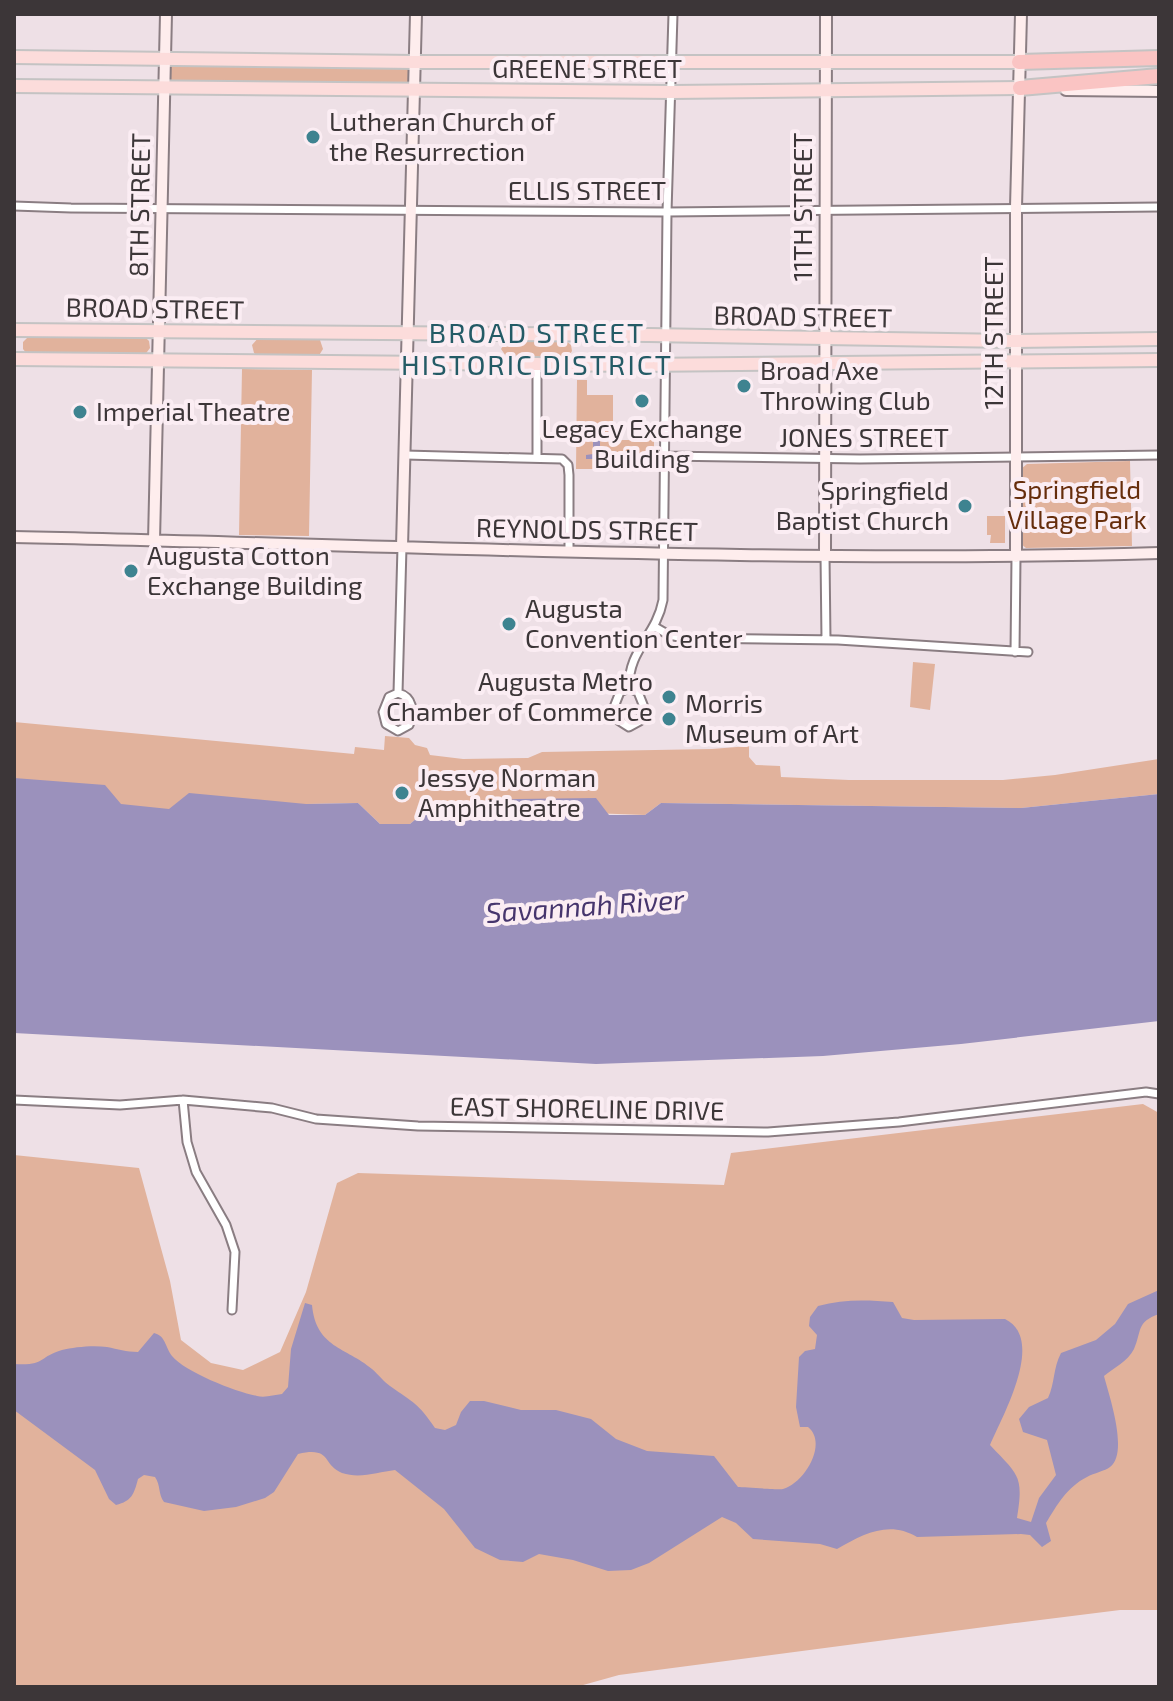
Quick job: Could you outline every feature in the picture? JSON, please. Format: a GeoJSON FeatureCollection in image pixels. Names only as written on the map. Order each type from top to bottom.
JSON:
{"type":"FeatureCollection","features":[{"type":"Feature","properties":{"kind":"highway"},"geometry":{"type":"LineString","coordinates":[[1019,62],[1159,58]]}},
{"type":"Feature","properties":{"kind":"highway"},"geometry":{"type":"LineString","coordinates":[[1020,88],[1159,76]]}},
{"type":"Feature","properties":{"kind":"main road","name":"8TH STREET"},"geometry":{"type":"LineString","coordinates":[[154,541],[166,14]]}},
{"type":"Feature","properties":{"kind":"main road"},"geometry":{"type":"LineString","coordinates":[[402,547],[416,14]]}},
{"type":"Feature","properties":{"kind":"main road","name":"11TH STREET"},"geometry":{"type":"LineString","coordinates":[[825,555],[826,14]]}},
{"type":"Feature","properties":{"kind":"main road","name":"12TH STREET"},"geometry":{"type":"LineString","coordinates":[[1016,557],[1016,207],[1021,14]]}},
{"type":"Feature","properties":{"kind":"main road","name":"GREENE STREET"},"geometry":{"type":"LineString","coordinates":[[14,57],[414,62],[1019,62]]}},
{"type":"Feature","properties":{"kind":"main road","name":"GREENE STREET"},"geometry":{"type":"LineString","coordinates":[[14,86],[672,92],[1020,88],[1159,91]]}},
{"type":"Feature","properties":{"kind":"main road","name":"BROAD STREET"},"geometry":{"type":"LineString","coordinates":[[14,330],[1018,341],[1159,339]]}},
{"type":"Feature","properties":{"kind":"main road","name":"BROAD STREET"},"geometry":{"type":"LineString","coordinates":[[14,359],[537,364],[1159,360]]}},
{"type":"Feature","properties":{"kind":"main road","name":"REYNOLDS STREET"},"geometry":{"type":"LineString","coordinates":[[14,537],[663,554],[1016,557],[1159,553]]}},
{"type":"Feature","properties":{"kind":"street"},"geometry":{"type":"LineString","coordinates":[[629,688],[630,669],[635,656],[655,627],[663,600],[667,212],[673,14]]}},
{"type":"Feature","properties":{"kind":"street","name":"ELLIS STREET"},"geometry":{"type":"LineString","coordinates":[[14,206],[667,212],[1159,207]]}},
{"type":"Feature","properties":{"kind":"street"},"geometry":{"type":"LineString","coordinates":[[537,364],[537,457]]}},
{"type":"Feature","properties":{"kind":"street"},"geometry":{"type":"LineString","coordinates":[[405,455],[558,457],[565,461],[569,475],[569,552]]}},
{"type":"Feature","properties":{"kind":"street","name":"JONES STREET"},"geometry":{"type":"LineString","coordinates":[[665,456],[824,459],[1159,455]]}},
{"type":"Feature","properties":{"kind":"street"},"geometry":{"type":"LineString","coordinates":[[398,693],[402,547]]}},
{"type":"Feature","properties":{"kind":"street","name":"11TH STREET"},"geometry":{"type":"LineString","coordinates":[[825,555],[826,640]]}},
{"type":"Feature","properties":{"kind":"street","name":"12TH STREET"},"geometry":{"type":"LineString","coordinates":[[1015,652],[1016,557]]}},
{"type":"Feature","properties":{"kind":"street"},"geometry":{"type":"LineString","coordinates":[[655,627],[669,635],[684,638],[826,640],[1028,652]]}},
{"type":"Feature","properties":{"kind":"street"},"geometry":{"type":"LineString","coordinates":[[629,688],[638,692],[644,707],[640,721],[629,727],[618,720],[614,707],[620,692],[629,688]]}},
{"type":"Feature","properties":{"kind":"street"},"geometry":{"type":"LineString","coordinates":[[398,693],[409,700],[413,712],[409,725],[398,731],[386,724],[383,711],[389,697],[398,693]]}},
{"type":"Feature","properties":{"kind":"street","name":"EAST SHORELINE DRIVE"},"geometry":{"type":"LineString","coordinates":[[14,1100],[120,1105],[183,1100],[272,1108],[316,1119],[418,1126],[768,1132],[899,1122],[1146,1092],[1159,1094]]}},
{"type":"Feature","properties":{"kind":"street"},"geometry":{"type":"LineString","coordinates":[[183,1100],[187,1142],[196,1172],[226,1225],[235,1252],[232,1310]]}},
{"type":"Feature","properties":{"kind":"green space"},"geometry":{"type":"Polygon","coordinates":[[[165,59],[414,62],[414,89],[164,88],[165,59]]]}},
{"type":"Feature","properties":{"kind":"green space"},"geometry":{"type":"Polygon","coordinates":[[[30,335],[144,336],[150,348],[144,356],[27,354],[23,342],[30,335]]]}},
{"type":"Feature","properties":{"kind":"green space"},"geometry":{"type":"Polygon","coordinates":[[[259,337],[315,338],[320,340],[323,349],[318,357],[259,357],[252,345],[259,337]]]}},
{"type":"Feature","properties":{"kind":"green space"},"geometry":{"type":"Polygon","coordinates":[[[508,339],[564,339],[571,345],[572,351],[567,359],[508,359],[501,349],[508,339]]]}},
{"type":"Feature","properties":{"kind":"green space"},"geometry":{"type":"Polygon","coordinates":[[[242,369],[312,370],[309,536],[239,535],[242,369]]]}},
{"type":"Feature","properties":{"kind":"green space"},"geometry":{"type":"Polygon","coordinates":[[[577,380],[587,380],[587,395],[613,395],[613,440],[654,440],[654,455],[624,455],[623,469],[576,469],[577,380]]]}},
{"type":"Feature","properties":{"kind":"green space","name":"Springfield Village Park"},"geometry":{"type":"Polygon","coordinates":[[[1130,461],[1132,546],[1026,548],[1021,544],[1021,469],[1027,464],[1130,461]]]}},
{"type":"Feature","properties":{"kind":"green space"},"geometry":{"type":"Polygon","coordinates":[[[987,516],[1005,516],[1005,543],[990,543],[987,516]]]}},
{"type":"Feature","properties":{"kind":"green space"},"geometry":{"type":"Polygon","coordinates":[[[913,662],[935,664],[930,710],[910,707],[913,662]]]}},
{"type":"Feature","properties":{"kind":"green space"},"geometry":{"type":"Polygon","coordinates":[[[14,722],[354,754],[355,747],[384,750],[385,736],[409,738],[415,745],[427,748],[430,755],[463,759],[528,758],[542,752],[749,746],[749,757],[756,765],[780,766],[781,777],[849,780],[1003,780],[1159,759],[1159,794],[1021,808],[661,803],[645,815],[430,807],[410,824],[380,824],[358,803],[306,804],[179,821],[14,809],[14,722]]]}},
{"type":"Feature","properties":{"kind":"green space"},"geometry":{"type":"Polygon","coordinates":[[[1143,1104],[1159,1113],[1159,1610],[1120,1610],[619,1675],[576,1687],[14,1687],[14,1155],[139,1168],[170,1281],[181,1340],[211,1363],[243,1370],[280,1352],[306,1292],[337,1183],[358,1173],[724,1185],[731,1153],[1143,1104]]]}},
{"type":"Feature","properties":{"kind":"water"},"geometry":{"type":"Polygon","coordinates":[[[593,434],[608,434],[608,440],[600,440],[600,451],[616,451],[616,464],[607,464],[607,459],[586,459],[586,455],[593,454],[593,434]]]}},
{"type":"Feature","properties":{"kind":"water","name":"Savannah River"},"geometry":{"type":"Polygon","coordinates":[[[14,778],[105,785],[121,804],[169,809],[189,793],[306,804],[358,803],[380,824],[410,824],[430,807],[517,799],[596,798],[609,815],[645,815],[661,803],[1021,808],[1159,794],[1159,1021],[823,1056],[596,1064],[14,1033],[14,778]]]}},
{"type":"Feature","properties":{"kind":"water"},"geometry":{"type":"Polygon","coordinates":[[[1159,1290],[1159,1314],[1143,1324],[1128,1357],[1104,1376],[1118,1437],[1115,1460],[1110,1467],[1080,1481],[1063,1497],[1046,1523],[1051,1541],[1042,1547],[1030,1535],[917,1537],[886,1529],[866,1534],[837,1549],[820,1544],[753,1539],[736,1523],[722,1517],[649,1563],[631,1570],[608,1571],[539,1554],[523,1562],[500,1560],[475,1548],[444,1509],[395,1470],[349,1475],[336,1470],[322,1454],[316,1452],[298,1454],[274,1492],[236,1507],[204,1511],[164,1502],[155,1477],[144,1475],[138,1479],[129,1499],[116,1505],[109,1499],[95,1470],[14,1410],[14,1364],[32,1364],[62,1350],[84,1347],[102,1346],[138,1352],[154,1333],[163,1339],[172,1356],[199,1375],[257,1396],[282,1394],[288,1387],[291,1349],[305,1303],[312,1305],[319,1330],[326,1338],[372,1369],[415,1404],[435,1428],[445,1430],[456,1425],[470,1401],[484,1401],[521,1410],[556,1410],[591,1419],[616,1439],[647,1451],[714,1456],[738,1487],[783,1489],[806,1471],[815,1452],[814,1434],[808,1427],[800,1427],[796,1407],[799,1357],[805,1351],[815,1349],[817,1335],[809,1326],[810,1317],[818,1306],[827,1304],[893,1302],[902,1318],[1005,1319],[1017,1329],[1022,1343],[1018,1378],[990,1445],[1017,1477],[1020,1493],[1017,1518],[1031,1522],[1039,1498],[1056,1475],[1047,1440],[1023,1432],[1019,1419],[1029,1407],[1048,1398],[1061,1353],[1096,1340],[1115,1324],[1128,1304],[1159,1290]]]}},
{"type":"Feature","properties":{"kind":"place","name":"Lutheran Church of the Resurrection"},"geometry":{"type":"Point","coordinates":[313,137]}},
{"type":"Feature","properties":{"kind":"place","name":"Broad Axe Throwing Club"},"geometry":{"type":"Point","coordinates":[744,386]}},
{"type":"Feature","properties":{"kind":"place","name":"Legacy Exchange Building"},"geometry":{"type":"Point","coordinates":[642,401]}},
{"type":"Feature","properties":{"kind":"place","name":"Imperial Theatre"},"geometry":{"type":"Point","coordinates":[80,412]}},
{"type":"Feature","properties":{"kind":"place","name":"Springfield Baptist Church"},"geometry":{"type":"Point","coordinates":[965,506]}},
{"type":"Feature","properties":{"kind":"place","name":"Augusta Cotton Exchange Building"},"geometry":{"type":"Point","coordinates":[131,571]}},
{"type":"Feature","properties":{"kind":"place","name":"Augusta Convention Center"},"geometry":{"type":"Point","coordinates":[509,624]}},
{"type":"Feature","properties":{"kind":"place","name":"Augusta Metro Chamber of Commerce"},"geometry":{"type":"Point","coordinates":[669,697]}},
{"type":"Feature","properties":{"kind":"place","name":"Morris Museum of Art"},"geometry":{"type":"Point","coordinates":[669,719]}},
{"type":"Feature","properties":{"kind":"place","name":"Jessye Norman Amphitheatre"},"geometry":{"type":"Point","coordinates":[402,793]}},
{"type":"Feature","properties":{"kind":"district","name":"BROAD STREET HISTORIC DISTRICT"},"geometry":{"type":"Point","coordinates":[537,349]}}]}
